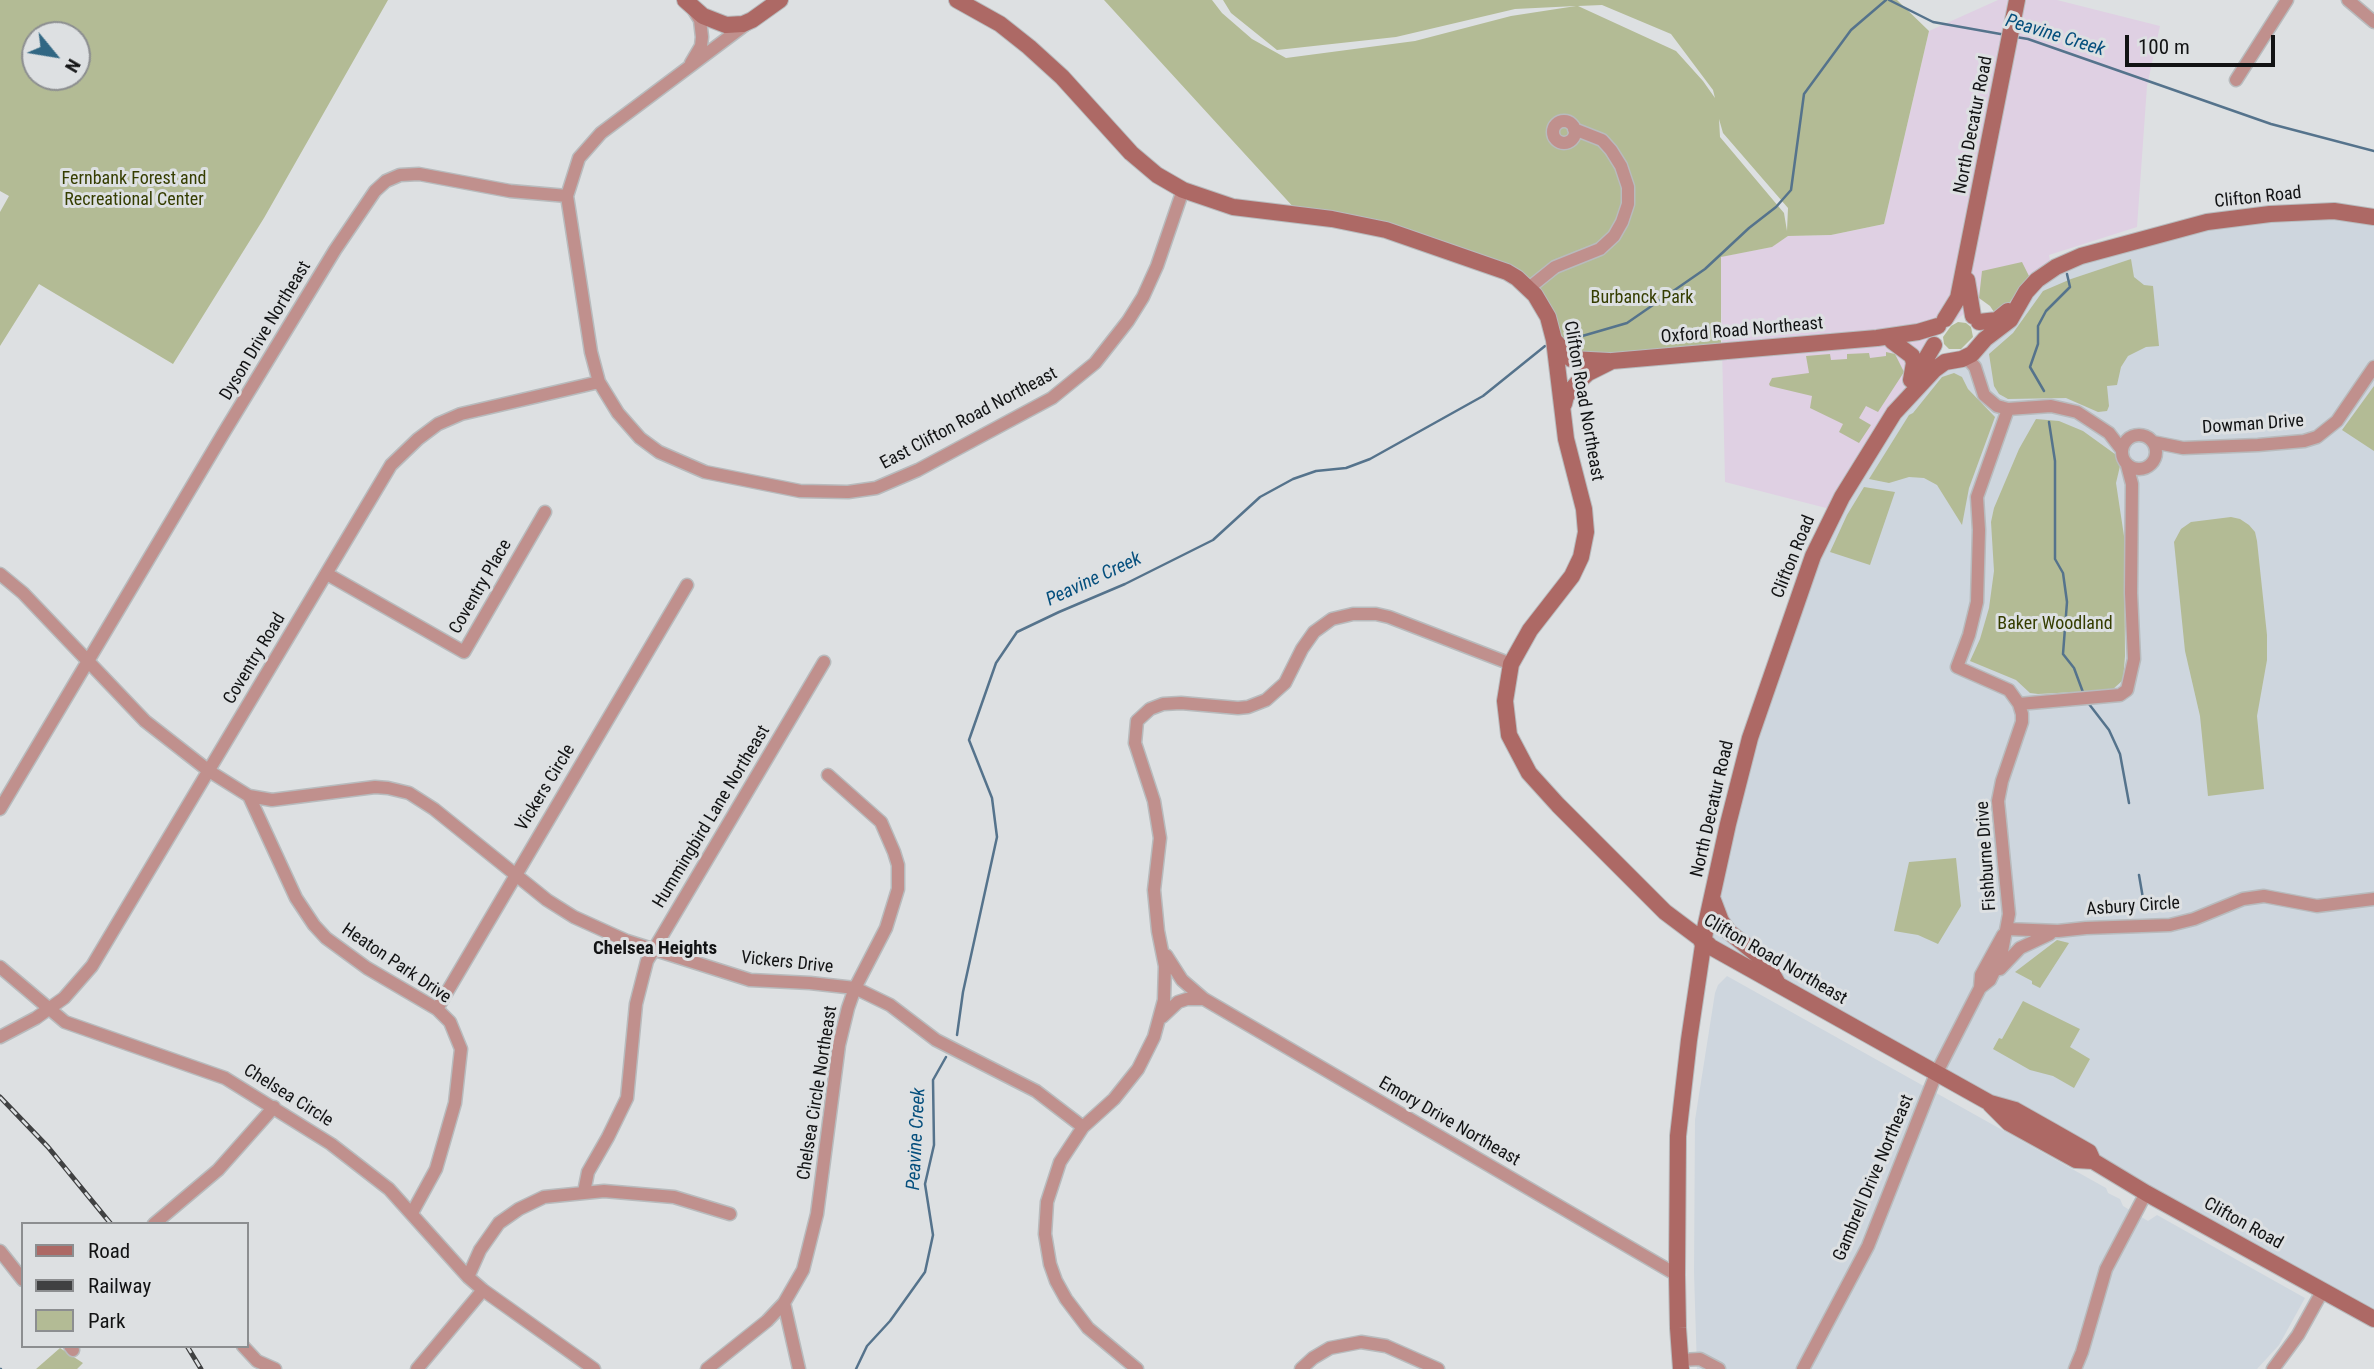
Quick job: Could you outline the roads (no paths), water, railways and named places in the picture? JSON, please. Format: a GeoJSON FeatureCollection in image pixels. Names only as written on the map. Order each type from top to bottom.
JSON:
{"type":"FeatureCollection","features":[{"type":"Feature","properties":{"kind":"main road"},"geometry":{"type":"LineString","coordinates":[[688,3],[703,16],[718,23],[743,24],[780,0]]}},
{"type":"Feature","properties":{"kind":"main road","name":"Clifton Road Northeast"},"geometry":{"type":"LineString","coordinates":[[957,0],[1000,24],[1029,47],[1062,77],[1131,153],[1157,175],[1183,190],[1233,207],[1332,219],[1386,230],[1507,272],[1529,288],[1544,308],[1554,340],[1564,404],[1566,439],[1586,518],[1584,549],[1572,576],[1530,630],[1511,664],[1505,689],[1509,735],[1525,766],[1558,805],[1665,912],[1702,942]]}},
{"type":"Feature","properties":{"kind":"main road","name":"North Decatur Road"},"geometry":{"type":"LineString","coordinates":[[1941,322],[1958,298],[1968,257],[2017,0]]}},
{"type":"Feature","properties":{"kind":"main road","name":"Clifton Road"},"geometry":{"type":"LineString","coordinates":[[1724,841],[1756,718],[1813,556],[1853,477],[1894,413],[1934,370],[1945,362],[1961,359],[1981,344],[2010,320],[2026,292],[2048,272],[2081,256],[2207,222],[2270,214],[2334,211],[2374,217]]}},
{"type":"Feature","properties":{"kind":"main road","name":"North Decatur Road"},"geometry":{"type":"LineString","coordinates":[[1968,257],[1967,285],[1976,319]]}},
{"type":"Feature","properties":{"kind":"main road"},"geometry":{"type":"LineString","coordinates":[[1894,413],[1929,356],[1933,335],[1941,322],[1958,313],[1976,319],[1997,320],[2026,292]]}},
{"type":"Feature","properties":{"kind":"main road"},"geometry":{"type":"LineString","coordinates":[[1976,319],[1982,331],[1981,344]]}},
{"type":"Feature","properties":{"kind":"main road","name":"Oxford Road Northeast"},"geometry":{"type":"LineString","coordinates":[[1884,340],[1918,332],[1941,322]]}},
{"type":"Feature","properties":{"kind":"main road","name":"Oxford Road Northeast"},"geometry":{"type":"LineString","coordinates":[[1554,340],[1571,359],[1612,361],[1884,340],[1933,344]]}},
{"type":"Feature","properties":{"kind":"main road"},"geometry":{"type":"LineString","coordinates":[[1884,340],[1912,356],[1914,363],[1908,390]]}},
{"type":"Feature","properties":{"kind":"main road"},"geometry":{"type":"LineString","coordinates":[[1933,344],[1938,352],[1961,359]]}},
{"type":"Feature","properties":{"kind":"main road","name":"Oxford Road Northeast"},"geometry":{"type":"LineString","coordinates":[[1564,404],[1566,396],[1578,381],[1612,361]]}},
{"type":"Feature","properties":{"kind":"main road","name":"North Decatur Road"},"geometry":{"type":"LineString","coordinates":[[1681,1365],[1677,1275],[1678,1136],[1702,942],[1724,841]]}},
{"type":"Feature","properties":{"kind":"main road"},"geometry":{"type":"LineString","coordinates":[[1712,898],[1721,921],[1729,932],[1765,961],[1778,985]]}},
{"type":"Feature","properties":{"kind":"main road"},"geometry":{"type":"LineString","coordinates":[[1702,942],[1815,1006]]}},
{"type":"Feature","properties":{"kind":"main road","name":"Clifton Road Northeast"},"geometry":{"type":"LineString","coordinates":[[1722,952],[1930,1070]]}},
{"type":"Feature","properties":{"kind":"main road"},"geometry":{"type":"LineString","coordinates":[[1930,1070],[1990,1103],[2009,1123],[2076,1160],[2093,1161],[2146,1193]]}},
{"type":"Feature","properties":{"kind":"main road","name":"Clifton Road"},"geometry":{"type":"LineString","coordinates":[[2146,1193],[2374,1319]]}},
{"type":"Feature","properties":{"kind":"street"},"geometry":{"type":"LineString","coordinates":[[2236,80],[2287,0]]}},
{"type":"Feature","properties":{"kind":"street"},"geometry":{"type":"LineString","coordinates":[[2348,0],[2374,22]]}},
{"type":"Feature","properties":{"kind":"street","name":"East Clifton Road Northeast"},"geometry":{"type":"LineString","coordinates":[[683,71],[701,46],[700,20],[688,3]]}},
{"type":"Feature","properties":{"kind":"street","name":"East Clifton Road Northeast"},"geometry":{"type":"LineString","coordinates":[[752,20],[592,141],[579,158],[567,196],[579,281],[598,382],[618,413],[640,438],[659,452],[705,472],[800,491],[848,492],[876,488],[918,470],[1036,407],[1066,388],[1112,343],[1143,297],[1157,266],[1183,190]]}},
{"type":"Feature","properties":{"kind":"street"},"geometry":{"type":"LineString","coordinates":[[1529,288],[1555,267],[1600,249],[1614,236],[1628,204],[1628,187],[1621,166],[1602,140],[1574,129]]}},
{"type":"Feature","properties":{"kind":"street","name":"Dyson Drive Northeast"},"geometry":{"type":"LineString","coordinates":[[0,809],[86,661],[145,568],[335,250],[375,191],[386,181],[400,175],[419,174],[510,191],[567,196]]}},
{"type":"Feature","properties":{"kind":"street"},"geometry":{"type":"LineString","coordinates":[[1961,359],[1975,367],[1984,395],[1997,406],[2008,409],[2051,407],[2077,412],[2109,433],[2122,450],[2132,484],[2131,593],[2134,659],[2124,693],[2019,704],[2009,690],[1957,667],[1977,602],[1977,497],[2008,409]]}},
{"type":"Feature","properties":{"kind":"street","name":"Dowman Drive"},"geometry":{"type":"LineString","coordinates":[[2122,450],[2127,440],[2136,436],[2183,447],[2258,445],[2304,441],[2317,437],[2337,421],[2374,367]]}},
{"type":"Feature","properties":{"kind":"street","name":"Coventry Road"},"geometry":{"type":"LineString","coordinates":[[0,1037],[49,1010],[76,987],[92,966],[391,465],[438,424],[461,414],[598,382]]}},
{"type":"Feature","properties":{"kind":"street"},"geometry":{"type":"LineString","coordinates":[[2153,442],[2156,451],[2154,460]]}},
{"type":"Feature","properties":{"kind":"street","name":"Dowman Drive"},"geometry":{"type":"LineString","coordinates":[[2140,469],[2183,447]]}},
{"type":"Feature","properties":{"kind":"street"},"geometry":{"type":"LineString","coordinates":[[2127,465],[2140,469],[2132,484]]}},
{"type":"Feature","properties":{"kind":"street","name":"Coventry Place"},"geometry":{"type":"LineString","coordinates":[[327,574],[464,652],[545,512]]}},
{"type":"Feature","properties":{"kind":"street"},"geometry":{"type":"LineString","coordinates":[[0,574],[23,593],[145,721],[209,771],[249,796]]}},
{"type":"Feature","properties":{"kind":"street","name":"Vickers Circle"},"geometry":{"type":"LineString","coordinates":[[437,1009],[687,585]]}},
{"type":"Feature","properties":{"kind":"street"},"geometry":{"type":"LineString","coordinates":[[1136,1369],[1080,1320],[1056,1281],[1047,1249],[1045,1217],[1050,1188],[1060,1162],[1083,1127],[1130,1081],[1145,1057],[1160,1020],[1165,979],[1154,890],[1160,846],[1159,824],[1135,743],[1135,727],[1144,713],[1163,704],[1220,708],[1258,704],[1286,683],[1302,649],[1314,632],[1332,619],[1353,614],[1389,617],[1511,664]]}},
{"type":"Feature","properties":{"kind":"street","name":"Hummingbird Lane Northeast"},"geometry":{"type":"LineString","coordinates":[[584,1192],[588,1172],[627,1098],[636,1004],[644,970],[653,950],[824,662]]}},
{"type":"Feature","properties":{"kind":"street","name":"Fishburne Drive"},"geometry":{"type":"LineString","coordinates":[[1930,1070],[1985,984],[1981,975],[1991,952],[2007,929],[2009,914],[1998,801],[2022,722],[2019,704]]}},
{"type":"Feature","properties":{"kind":"street","name":"Chelsea Circle Northeast"},"geometry":{"type":"LineString","coordinates":[[707,1369],[767,1321],[784,1303],[803,1270],[812,1239],[839,1045],[848,1008],[892,913],[898,889],[898,865],[881,822],[828,775]]}},
{"type":"Feature","properties":{"kind":"street","name":"Vickers Drive"},"geometry":{"type":"LineString","coordinates":[[249,796],[272,800],[355,789],[398,789],[434,809],[547,900],[603,932],[750,981],[855,988],[890,1005],[936,1040],[1036,1091],[1083,1127]]}},
{"type":"Feature","properties":{"kind":"street","name":"Heaton Park Drive"},"geometry":{"type":"LineString","coordinates":[[249,796],[296,898],[314,925],[338,948],[367,968],[437,1009],[450,1022],[457,1037],[461,1049],[454,1112],[436,1169],[412,1213]]}},
{"type":"Feature","properties":{"kind":"street","name":"Asbury Circle"},"geometry":{"type":"LineString","coordinates":[[2007,929],[2058,931],[2170,925],[2201,917],[2243,899],[2264,896],[2306,905],[2374,900]]}},
{"type":"Feature","properties":{"kind":"street","name":"Asbury Circle"},"geometry":{"type":"LineString","coordinates":[[1985,984],[2020,948],[2058,931]]}},
{"type":"Feature","properties":{"kind":"street","name":"Emory Drive Northeast"},"geometry":{"type":"LineString","coordinates":[[1161,941],[1176,972],[1204,999],[1677,1275]]}},
{"type":"Feature","properties":{"kind":"street","name":"Chelsea Circle"},"geometry":{"type":"LineString","coordinates":[[0,967],[49,1010],[73,1027],[225,1078],[274,1107],[389,1189],[468,1277]]}},
{"type":"Feature","properties":{"kind":"street"},"geometry":{"type":"LineString","coordinates":[[1160,1020],[1178,1002],[1204,999]]}},
{"type":"Feature","properties":{"kind":"street","name":"Gambrell Drive Northeast"},"geometry":{"type":"LineString","coordinates":[[1803,1369],[1868,1246],[1930,1070]]}},
{"type":"Feature","properties":{"kind":"street"},"geometry":{"type":"LineString","coordinates":[[156,1222],[218,1170],[274,1107]]}},
{"type":"Feature","properties":{"kind":"street"},"geometry":{"type":"LineString","coordinates":[[594,1369],[468,1277],[486,1240],[508,1216],[544,1198],[584,1192],[604,1191],[674,1197],[730,1214]]}},
{"type":"Feature","properties":{"kind":"street"},"geometry":{"type":"LineString","coordinates":[[2075,1369],[2106,1269],[2146,1193]]}},
{"type":"Feature","properties":{"kind":"street"},"geometry":{"type":"LineString","coordinates":[[0,1251],[21,1277]]}},
{"type":"Feature","properties":{"kind":"street"},"geometry":{"type":"LineString","coordinates":[[417,1369],[484,1290]]}},
{"type":"Feature","properties":{"kind":"street"},"geometry":{"type":"LineString","coordinates":[[2273,1369],[2298,1335],[2323,1290]]}},
{"type":"Feature","properties":{"kind":"street"},"geometry":{"type":"LineString","coordinates":[[784,1303],[799,1369]]}},
{"type":"Feature","properties":{"kind":"street"},"geometry":{"type":"LineString","coordinates":[[1301,1369],[1330,1348],[1361,1342],[1386,1346],[1438,1369]]}},
{"type":"Feature","properties":{"kind":"street"},"geometry":{"type":"LineString","coordinates":[[245,1348],[257,1361],[275,1369]]}},
{"type":"Feature","properties":{"kind":"street"},"geometry":{"type":"LineString","coordinates":[[1681,1365],[1700,1359],[1719,1369]]}},
{"type":"Feature","properties":{"kind":"waterway","name":"Peavine Creek"},"geometry":{"type":"LineString","coordinates":[[1572,339],[1627,323],[1705,269],[1776,207],[1791,190],[1804,94],[1851,30],[1886,0]]}},
{"type":"Feature","properties":{"kind":"waterway","name":"Peavine Creek"},"geometry":{"type":"LineString","coordinates":[[1889,0],[1933,22],[2006,35]]}},
{"type":"Feature","properties":{"kind":"waterway","name":"Peavine Creek"},"geometry":{"type":"LineString","coordinates":[[2016,37],[2271,124],[2374,151]]}},
{"type":"Feature","properties":{"kind":"waterway"},"geometry":{"type":"LineString","coordinates":[[2044,391],[2030,367],[2038,344],[2038,326],[2046,311],[2070,287],[2067,274]]}},
{"type":"Feature","properties":{"kind":"waterway","name":"Peavine Creek"},"geometry":{"type":"LineString","coordinates":[[957,1035],[963,992],[997,837],[992,798],[969,740],[996,663],[1017,632],[1125,584],[1213,540],[1260,497],[1293,479],[1316,471],[1346,468],[1370,459],[1483,396],[1545,346]]}},
{"type":"Feature","properties":{"kind":"waterway"},"geometry":{"type":"LineString","coordinates":[[2049,422],[2055,461],[2055,559],[2063,573],[2067,602],[2063,654],[2074,668],[2084,695]]}},
{"type":"Feature","properties":{"kind":"waterway"},"geometry":{"type":"LineString","coordinates":[[2089,704],[2109,730],[2120,754],[2129,803]]}},
{"type":"Feature","properties":{"kind":"waterway"},"geometry":{"type":"LineString","coordinates":[[2139,875],[2145,910]]}},
{"type":"Feature","properties":{"kind":"waterway","name":"Peavine Creek"},"geometry":{"type":"LineString","coordinates":[[856,1369],[867,1346],[890,1321],[925,1272],[933,1235],[925,1184],[934,1145],[933,1080],[946,1057]]}},
{"type":"Feature","properties":{"kind":"railway"},"geometry":{"type":"LineString","coordinates":[[0,1097],[48,1147],[109,1222]]}},
{"type":"Feature","properties":{"kind":"railway"},"geometry":{"type":"LineString","coordinates":[[188,1348],[201,1369]]}},
{"type":"Feature","properties":{"kind":"district","name":"Chelsea Heights"},"geometry":{"type":"Point","coordinates":[655,949]}},
{"type":"Feature","properties":{"kind":"park label","name":"Fernbank Forest and Recreational Center"},"geometry":{"type":"Point","coordinates":[134,189]}},
{"type":"Feature","properties":{"kind":"park label","name":"Burbanck Park"},"geometry":{"type":"Point","coordinates":[1642,298]}},
{"type":"Feature","properties":{"kind":"park label","name":"Baker Woodland"},"geometry":{"type":"Point","coordinates":[2055,624]}}]}
